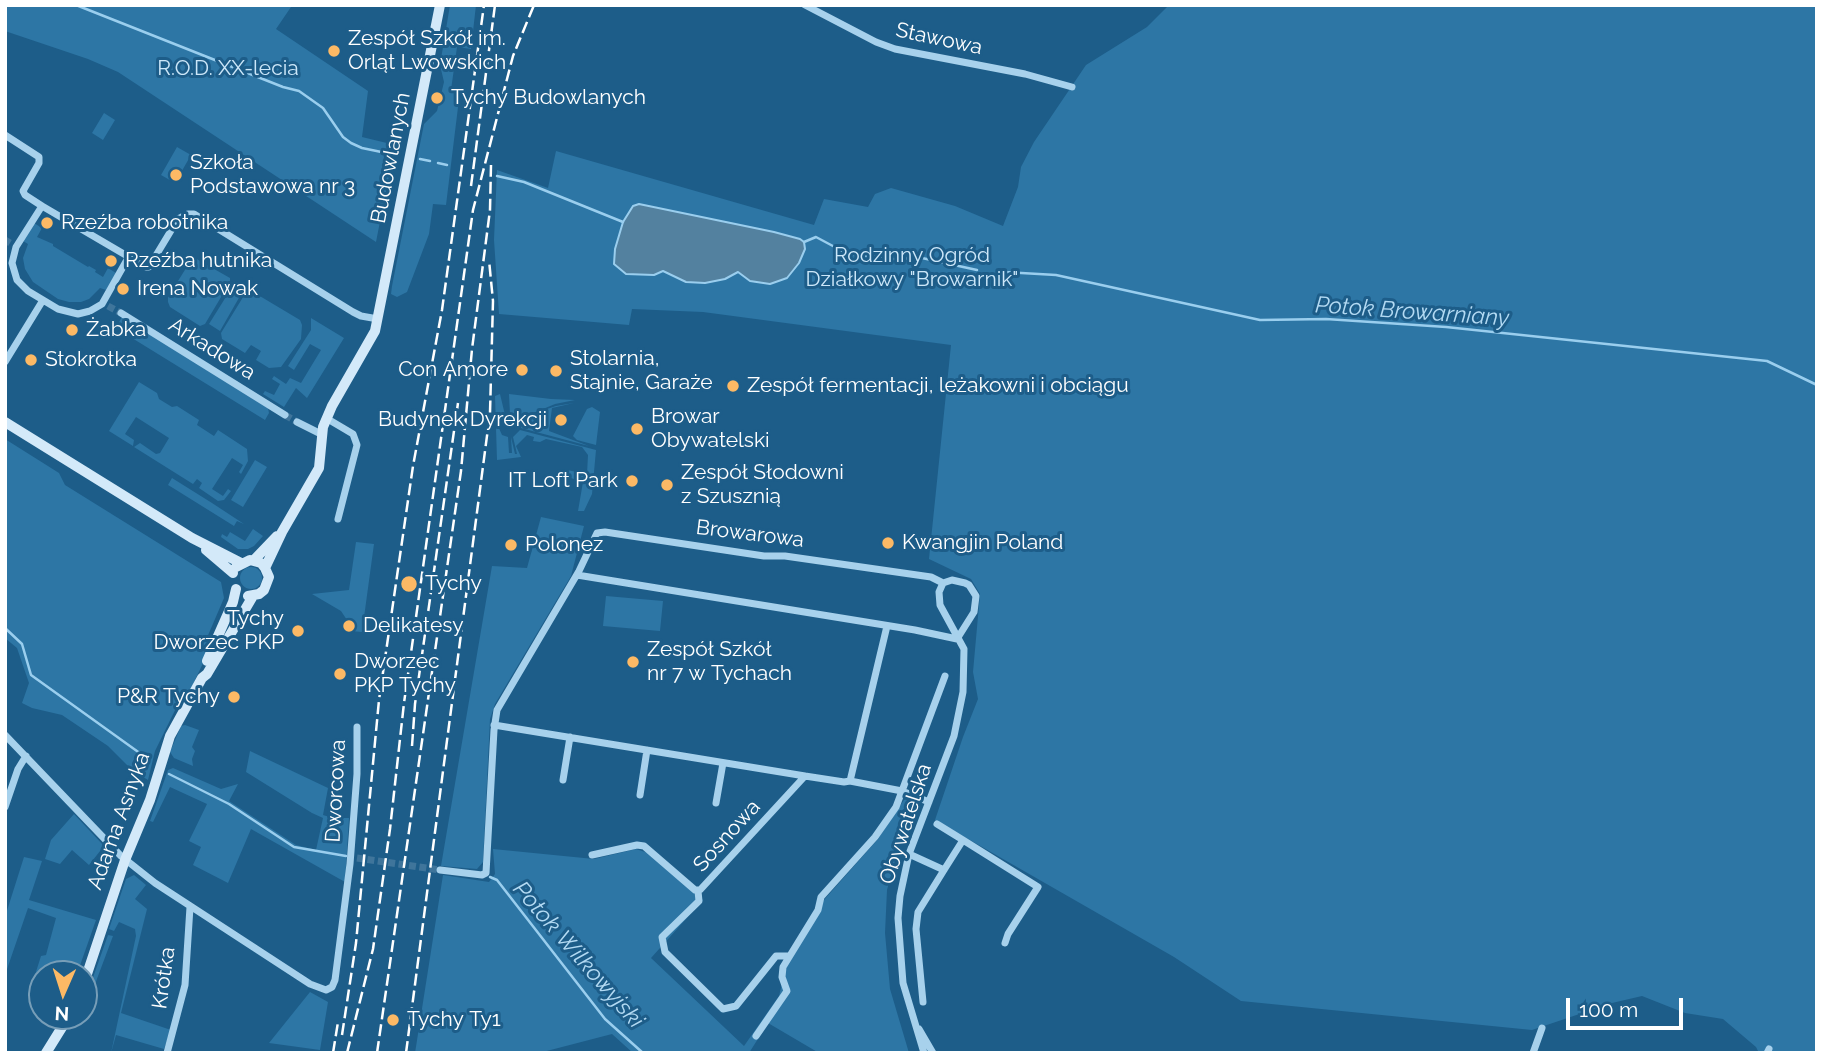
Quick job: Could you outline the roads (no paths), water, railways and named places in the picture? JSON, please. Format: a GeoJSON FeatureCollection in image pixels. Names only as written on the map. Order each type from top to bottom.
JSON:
{"type":"FeatureCollection","features":[{"type":"Feature","properties":{"kind":"street","name":"Budowlanych"},"geometry":{"type":"LineString","coordinates":[[378,319],[440,5]]}},
{"type":"Feature","properties":{"kind":"street","name":"Stawowa"},"geometry":{"type":"LineString","coordinates":[[805,5],[895,49],[1025,74],[1072,87]]}},
{"type":"Feature","properties":{"kind":"street"},"geometry":{"type":"LineString","coordinates":[[5,135],[39,157],[39,163],[23,190],[24,195],[144,267],[149,267],[178,219],[194,214],[353,312],[378,319],[370,342],[326,418],[319,468],[282,532],[267,573],[264,590],[253,596],[236,589],[233,573],[241,563]]}},
{"type":"Feature","properties":{"kind":"street"},"geometry":{"type":"LineString","coordinates":[[42,206],[13,245],[12,263],[17,280],[43,300],[73,314],[106,304],[128,258]]}},
{"type":"Feature","properties":{"kind":"street"},"geometry":{"type":"LineString","coordinates":[[5,362],[43,300]]}},
{"type":"Feature","properties":{"kind":"street","name":"Arkadowa"},"geometry":{"type":"LineString","coordinates":[[121,313],[285,415]]}},
{"type":"Feature","properties":{"kind":"street"},"geometry":{"type":"LineString","coordinates":[[326,418],[353,434],[357,445],[338,519]]}},
{"type":"Feature","properties":{"kind":"street"},"geometry":{"type":"LineString","coordinates":[[5,422],[191,538],[241,563],[254,561],[282,532]]}},
{"type":"Feature","properties":{"kind":"street"},"geometry":{"type":"LineString","coordinates":[[297,422],[323,435]]}},
{"type":"Feature","properties":{"kind":"street","name":"Browarowa"},"geometry":{"type":"LineString","coordinates":[[440,870],[482,875],[486,873],[498,710],[577,575],[594,536],[605,532],[764,556],[785,556],[920,576],[943,583]]}},
{"type":"Feature","properties":{"kind":"street"},"geometry":{"type":"LineString","coordinates":[[191,538],[233,573]]}},
{"type":"Feature","properties":{"kind":"street"},"geometry":{"type":"LineString","coordinates":[[254,561],[267,573]]}},
{"type":"Feature","properties":{"kind":"street"},"geometry":{"type":"LineString","coordinates":[[577,575],[957,639],[975,612],[975,594],[969,585],[962,582],[952,580],[943,583]]}},
{"type":"Feature","properties":{"kind":"street","name":"Obywatelska"},"geometry":{"type":"LineString","coordinates":[[924,1053],[903,983],[898,938],[900,896],[909,854],[954,736],[961,709],[965,659],[962,645],[940,605],[939,592],[943,583]]}},
{"type":"Feature","properties":{"kind":"street","name":"Adama Asnyka"},"geometry":{"type":"LineString","coordinates":[[92,960],[125,860],[148,807],[170,736],[202,678],[236,589]]}},
{"type":"Feature","properties":{"kind":"street","name":"Adama Asnyka"},"geometry":{"type":"LineString","coordinates":[[202,678],[207,674],[253,596]]}},
{"type":"Feature","properties":{"kind":"street"},"geometry":{"type":"LineString","coordinates":[[850,781],[887,626]]}},
{"type":"Feature","properties":{"kind":"street","name":"Obywatelska"},"geometry":{"type":"LineString","coordinates":[[789,956],[818,910],[821,897],[875,837],[896,807],[945,676]]}},
{"type":"Feature","properties":{"kind":"street"},"geometry":{"type":"LineString","coordinates":[[495,725],[850,781],[902,791],[929,802]]}},
{"type":"Feature","properties":{"kind":"street","name":"Dworcowa"},"geometry":{"type":"LineString","coordinates":[[190,907],[310,984],[329,989],[335,980],[353,858],[357,727]]}},
{"type":"Feature","properties":{"kind":"street"},"geometry":{"type":"LineString","coordinates":[[5,734],[125,860],[190,907]]}},
{"type":"Feature","properties":{"kind":"street"},"geometry":{"type":"LineString","coordinates":[[563,780],[570,737]]}},
{"type":"Feature","properties":{"kind":"street"},"geometry":{"type":"LineString","coordinates":[[640,795],[647,750]]}},
{"type":"Feature","properties":{"kind":"street"},"geometry":{"type":"LineString","coordinates":[[5,807],[18,769],[26,756]]}},
{"type":"Feature","properties":{"kind":"street"},"geometry":{"type":"LineString","coordinates":[[716,803],[723,763]]}},
{"type":"Feature","properties":{"kind":"street","name":"Sosnowa"},"geometry":{"type":"LineString","coordinates":[[592,855],[637,845],[644,846],[698,891],[805,776]]}},
{"type":"Feature","properties":{"kind":"street"},"geometry":{"type":"LineString","coordinates":[[937,824],[1038,887],[1005,943]]}},
{"type":"Feature","properties":{"kind":"street"},"geometry":{"type":"LineString","coordinates":[[923,1002],[916,929],[918,912],[962,840]]}},
{"type":"Feature","properties":{"kind":"street"},"geometry":{"type":"LineString","coordinates":[[909,854],[944,870]]}},
{"type":"Feature","properties":{"kind":"street"},"geometry":{"type":"LineString","coordinates":[[698,891],[699,901],[662,937],[666,952],[723,1009],[736,1006],[776,956],[789,956],[783,967],[782,978],[787,991],[756,1036]]}},
{"type":"Feature","properties":{"kind":"street","name":"Krótka"},"geometry":{"type":"LineString","coordinates":[[167,1053],[185,985],[190,907]]}},
{"type":"Feature","properties":{"kind":"street","name":"Obywatelska"},"geometry":{"type":"LineString","coordinates":[[914,1023],[933,1053]]}},
{"type":"Feature","properties":{"kind":"street"},"geometry":{"type":"LineString","coordinates":[[1533,1053],[1542,1028]]}},
{"type":"Feature","properties":{"kind":"street"},"geometry":{"type":"LineString","coordinates":[[46,1053],[60,1030]]}},
{"type":"Feature","properties":{"kind":"waterway"},"geometry":{"type":"LineString","coordinates":[[76,5],[299,91],[323,108],[343,137],[351,143],[391,154]]}},
{"type":"Feature","properties":{"kind":"waterway"},"geometry":{"type":"LineString","coordinates":[[420,159],[430,161]]}},
{"type":"Feature","properties":{"kind":"waterway"},"geometry":{"type":"LineString","coordinates":[[438,163],[447,165]]}},
{"type":"Feature","properties":{"kind":"waterway"},"geometry":{"type":"LineString","coordinates":[[497,176],[524,182],[623,222]]}},
{"type":"Feature","properties":{"kind":"waterway","name":"Potok Browarniany"},"geometry":{"type":"LineString","coordinates":[[804,242],[816,237],[846,253],[892,259],[922,258],[977,270]]}},
{"type":"Feature","properties":{"kind":"waterway","name":"Potok Browarniany"},"geometry":{"type":"LineString","coordinates":[[1004,272],[1056,275],[1260,320],[1326,319],[1446,327],[1767,361],[1817,385]]}},
{"type":"Feature","properties":{"kind":"waterway","name":"Potok Wilkowyjski"},"geometry":{"type":"LineString","coordinates":[[5,628],[22,644],[31,675],[148,759]]}},
{"type":"Feature","properties":{"kind":"waterway","name":"Potok Wilkowyjski"},"geometry":{"type":"LineString","coordinates":[[169,774],[229,804],[294,847],[346,856]]}},
{"type":"Feature","properties":{"kind":"waterway","name":"Potok Wilkowyjski"},"geometry":{"type":"LineString","coordinates":[[490,877],[497,880],[605,1019],[643,1053]]}},
{"type":"Feature","properties":{"kind":"tunnel"},"geometry":{"type":"LineString","coordinates":[[5,240],[10,243]]}},
{"type":"Feature","properties":{"kind":"tunnel"},"geometry":{"type":"LineString","coordinates":[[108,306],[121,313]]}},
{"type":"Feature","properties":{"kind":"tunnel"},"geometry":{"type":"LineString","coordinates":[[285,415],[297,422]]}},
{"type":"Feature","properties":{"kind":"tunnel"},"geometry":{"type":"LineString","coordinates":[[357,858],[440,870]]}},
{"type":"Feature","properties":{"kind":"railway"},"geometry":{"type":"LineString","coordinates":[[342,1035],[356,943],[379,700],[413,466],[442,310],[484,5]]}},
{"type":"Feature","properties":{"kind":"railway"},"geometry":{"type":"LineString","coordinates":[[471,186],[495,5]]}},
{"type":"Feature","properties":{"kind":"railway"},"geometry":{"type":"LineString","coordinates":[[347,1053],[373,949],[404,703],[473,210],[513,56],[534,5]]}},
{"type":"Feature","properties":{"kind":"railway"},"geometry":{"type":"LineString","coordinates":[[377,1053],[461,471],[472,349],[490,210],[491,165]]}},
{"type":"Feature","properties":{"kind":"railway"},"geometry":{"type":"LineString","coordinates":[[406,1053],[490,413],[493,301],[489,260]]}},
{"type":"Feature","properties":{"kind":"railway"},"geometry":{"type":"LineString","coordinates":[[412,746],[415,704],[458,403]]}},
{"type":"Feature","properties":{"kind":"railway"},"geometry":{"type":"LineString","coordinates":[[333,1053],[338,1022]]}},
{"type":"Feature","properties":{"kind":"place","name":"Zespół Szkół im. Orląt Lwowskich"},"geometry":{"type":"Point","coordinates":[334,51]}},
{"type":"Feature","properties":{"kind":"place","name":"Tychy Budowlanych"},"geometry":{"type":"Point","coordinates":[437,98]}},
{"type":"Feature","properties":{"kind":"place","name":"Szkoła Podstawowa nr 3"},"geometry":{"type":"Point","coordinates":[176,175]}},
{"type":"Feature","properties":{"kind":"place","name":"Rzeźba robotnika"},"geometry":{"type":"Point","coordinates":[47,223]}},
{"type":"Feature","properties":{"kind":"place","name":"Rzeźba hutnika"},"geometry":{"type":"Point","coordinates":[111,261]}},
{"type":"Feature","properties":{"kind":"place","name":"Irena Nowak"},"geometry":{"type":"Point","coordinates":[123,289]}},
{"type":"Feature","properties":{"kind":"place","name":"Żabka"},"geometry":{"type":"Point","coordinates":[72,330]}},
{"type":"Feature","properties":{"kind":"place","name":"Stokrotka"},"geometry":{"type":"Point","coordinates":[31,360]}},
{"type":"Feature","properties":{"kind":"place","name":"Con Amore"},"geometry":{"type":"Point","coordinates":[522,370]}},
{"type":"Feature","properties":{"kind":"place","name":"Stolarnia, Stajnie, Garaże"},"geometry":{"type":"Point","coordinates":[556,371]}},
{"type":"Feature","properties":{"kind":"place","name":"Zespół fermentacji, leżakowni i obciągu"},"geometry":{"type":"Point","coordinates":[733,386]}},
{"type":"Feature","properties":{"kind":"place","name":"Budynek Dyrekcji"},"geometry":{"type":"Point","coordinates":[561,420]}},
{"type":"Feature","properties":{"kind":"place","name":"Browar Obywatelski"},"geometry":{"type":"Point","coordinates":[637,429]}},
{"type":"Feature","properties":{"kind":"place","name":"IT Loft Park"},"geometry":{"type":"Point","coordinates":[632,481]}},
{"type":"Feature","properties":{"kind":"place","name":"Zespół Słodowni z Szusznią"},"geometry":{"type":"Point","coordinates":[667,485]}},
{"type":"Feature","properties":{"kind":"place","name":"Kwangjin Poland"},"geometry":{"type":"Point","coordinates":[888,543]}},
{"type":"Feature","properties":{"kind":"place","name":"Polonez"},"geometry":{"type":"Point","coordinates":[511,545]}},
{"type":"Feature","properties":{"kind":"place","name":"Tychy"},"geometry":{"type":"Point","coordinates":[409,584]}},
{"type":"Feature","properties":{"kind":"place","name":"Delikatesy"},"geometry":{"type":"Point","coordinates":[349,626]}},
{"type":"Feature","properties":{"kind":"place","name":"Tychy Dworzec PKP"},"geometry":{"type":"Point","coordinates":[298,631]}},
{"type":"Feature","properties":{"kind":"place","name":"Zespół Szkół nr 7 w Tychach"},"geometry":{"type":"Point","coordinates":[633,662]}},
{"type":"Feature","properties":{"kind":"place","name":"Dworzec PKP Tychy"},"geometry":{"type":"Point","coordinates":[340,674]}},
{"type":"Feature","properties":{"kind":"place","name":"P&R Tychy"},"geometry":{"type":"Point","coordinates":[234,697]}},
{"type":"Feature","properties":{"kind":"place","name":"Tychy Ty1"},"geometry":{"type":"Point","coordinates":[393,1020]}},
{"type":"Feature","properties":{"kind":"park label","name":"R.O.D. XX-lecia"},"geometry":{"type":"Point","coordinates":[228,69]}},
{"type":"Feature","properties":{"kind":"park label","name":"Rodzinny Ogród Działkowy \"Browarnik\""},"geometry":{"type":"Point","coordinates":[912,268]}}]}
